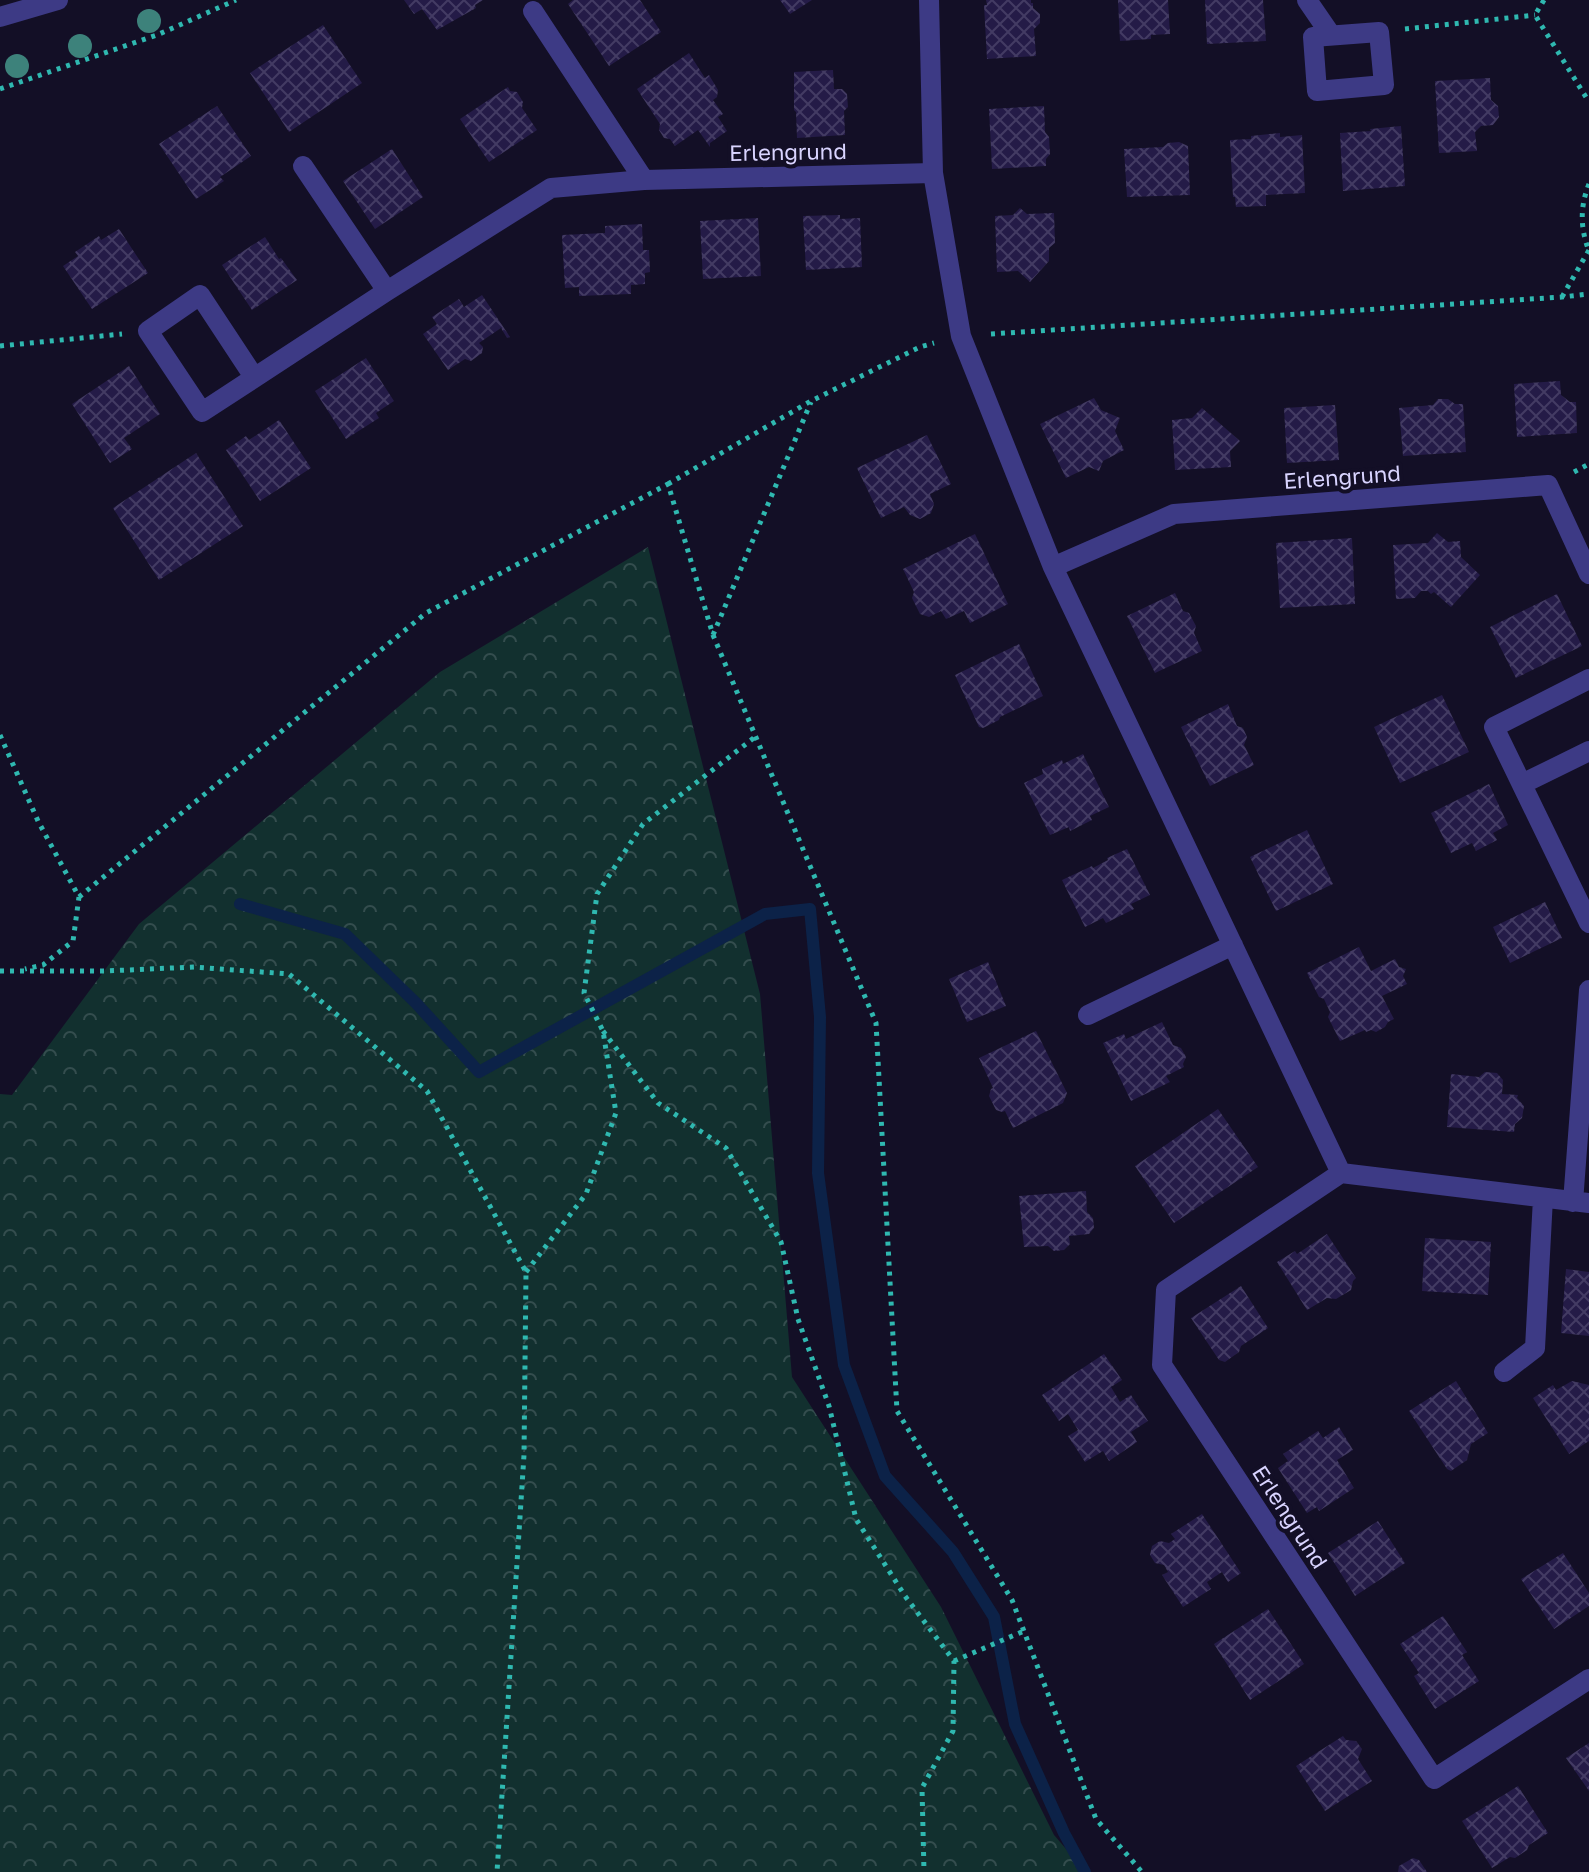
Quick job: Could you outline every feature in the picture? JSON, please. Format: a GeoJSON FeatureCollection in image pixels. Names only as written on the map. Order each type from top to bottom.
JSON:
{"type":"FeatureCollection","features":[{"type":"Feature","properties":{"kind":"street"},"geometry":{"type":"LineString","coordinates":[[0,17],[58,0]]}},
{"type":"Feature","properties":{"kind":"street"},"geometry":{"type":"LineString","coordinates":[[929,0],[933,173],[961,336],[1053,567],[1341,1173],[1581,1202],[1589,990]]}},
{"type":"Feature","properties":{"kind":"street"},"geometry":{"type":"LineString","coordinates":[[1307,0],[1331,35]]}},
{"type":"Feature","properties":{"kind":"street"},"geometry":{"type":"LineString","coordinates":[[533,11],[644,180]]}},
{"type":"Feature","properties":{"kind":"street"},"geometry":{"type":"LineString","coordinates":[[1379,32],[1384,85],[1317,91],[1313,37],[1331,35],[1379,32]]}},
{"type":"Feature","properties":{"kind":"street"},"geometry":{"type":"LineString","coordinates":[[303,166],[387,291]]}},
{"type":"Feature","properties":{"kind":"street","name":"Erlengrund"},"geometry":{"type":"LineString","coordinates":[[148,331],[202,412],[551,188],[644,180],[933,173]]}},
{"type":"Feature","properties":{"kind":"street"},"geometry":{"type":"LineString","coordinates":[[148,331],[200,295],[254,377]]}},
{"type":"Feature","properties":{"kind":"street","name":"Erlengrund"},"geometry":{"type":"LineString","coordinates":[[1053,567],[1174,514],[1548,485],[1589,574]]}},
{"type":"Feature","properties":{"kind":"street"},"geometry":{"type":"LineString","coordinates":[[1589,679],[1494,727],[1589,923]]}},
{"type":"Feature","properties":{"kind":"street"},"geometry":{"type":"LineString","coordinates":[[1522,784],[1589,751]]}},
{"type":"Feature","properties":{"kind":"street"},"geometry":{"type":"LineString","coordinates":[[1088,1015],[1233,945]]}},
{"type":"Feature","properties":{"kind":"street","name":"Erlengrund"},"geometry":{"type":"LineString","coordinates":[[1341,1173],[1166,1290],[1162,1365],[1434,1779],[1589,1679]]}},
{"type":"Feature","properties":{"kind":"street"},"geometry":{"type":"LineString","coordinates":[[1504,1372],[1535,1348],[1543,1198]]}},
{"type":"Feature","properties":{"kind":"path"},"geometry":{"type":"LineString","coordinates":[[0,89],[157,35],[236,0]]}},
{"type":"Feature","properties":{"kind":"path"},"geometry":{"type":"LineString","coordinates":[[1535,15],[1544,0]]}},
{"type":"Feature","properties":{"kind":"path"},"geometry":{"type":"LineString","coordinates":[[1379,32],[1535,15]]}},
{"type":"Feature","properties":{"kind":"path"},"geometry":{"type":"LineString","coordinates":[[1535,15],[1589,102]]}},
{"type":"Feature","properties":{"kind":"path"},"geometry":{"type":"LineString","coordinates":[[1562,297],[1589,250],[1581,218],[1583,198],[1589,184]]}},
{"type":"Feature","properties":{"kind":"path"},"geometry":{"type":"LineString","coordinates":[[79,897],[426,613],[668,484],[811,401],[920,347],[961,336],[1589,294]]}},
{"type":"Feature","properties":{"kind":"path"},"geometry":{"type":"LineString","coordinates":[[0,346],[148,331]]}},
{"type":"Feature","properties":{"kind":"path"},"geometry":{"type":"LineString","coordinates":[[713,635],[811,401]]}},
{"type":"Feature","properties":{"kind":"path"},"geometry":{"type":"LineString","coordinates":[[668,484],[713,635],[876,1023],[897,1411],[1012,1600],[1096,1819],[1142,1872]]}},
{"type":"Feature","properties":{"kind":"path"},"geometry":{"type":"LineString","coordinates":[[0,735],[38,821],[79,897],[73,941],[43,965],[9,972]]}},
{"type":"Feature","properties":{"kind":"path"},"geometry":{"type":"LineString","coordinates":[[755,737],[643,824],[597,894],[584,993],[603,1031],[658,1103],[726,1148],[781,1242],[798,1319],[829,1406],[856,1519],[905,1596],[954,1661],[953,1731],[922,1788],[924,1872]]}},
{"type":"Feature","properties":{"kind":"path"},"geometry":{"type":"LineString","coordinates":[[0,971],[194,967],[289,974],[427,1091],[526,1272],[524,1455],[497,1872]]}},
{"type":"Feature","properties":{"kind":"path"},"geometry":{"type":"LineString","coordinates":[[526,1272],[586,1194],[616,1113],[603,1031]]}},
{"type":"Feature","properties":{"kind":"path"},"geometry":{"type":"LineString","coordinates":[[954,1661],[1024,1631]]}},
{"type":"Feature","properties":{"kind":"green space"},"geometry":{"type":"Polygon","coordinates":[[[648,547],[760,994],[792,1377],[941,1607],[1054,1835],[1086,1872],[0,1872],[0,1094],[12,1095],[139,924],[440,672],[648,547]]]}},
{"type":"Feature","properties":{"kind":"building"},"geometry":{"type":"Polygon","coordinates":[[[404,0],[483,0],[475,5],[476,8],[437,30],[422,9],[414,14],[404,0]]]}},
{"type":"Feature","properties":{"kind":"building"},"geometry":{"type":"Polygon","coordinates":[[[573,0],[640,0],[661,32],[609,66],[568,4],[573,0]]]}},
{"type":"Feature","properties":{"kind":"building"},"geometry":{"type":"Polygon","coordinates":[[[780,0],[812,0],[790,14],[780,0]]]}},
{"type":"Feature","properties":{"kind":"building"},"geometry":{"type":"Polygon","coordinates":[[[986,0],[1031,0],[1033,8],[1040,14],[1040,23],[1034,29],[1036,56],[987,59],[986,0]]]}},
{"type":"Feature","properties":{"kind":"building"},"geometry":{"type":"Polygon","coordinates":[[[1118,0],[1168,0],[1170,34],[1120,41],[1118,0]]]}},
{"type":"Feature","properties":{"kind":"building"},"geometry":{"type":"Polygon","coordinates":[[[1205,0],[1263,0],[1266,41],[1207,44],[1205,0]]]}},
{"type":"Feature","properties":{"kind":"building"},"geometry":{"type":"Polygon","coordinates":[[[323,25],[362,83],[289,132],[250,73],[323,25]]]}},
{"type":"Feature","properties":{"kind":"building"},"geometry":{"type":"Polygon","coordinates":[[[689,53],[705,78],[709,75],[718,90],[713,100],[723,114],[718,117],[727,131],[710,143],[710,147],[698,130],[675,146],[670,139],[664,138],[659,130],[660,124],[637,89],[689,53]]]}},
{"type":"Feature","properties":{"kind":"building"},"geometry":{"type":"Polygon","coordinates":[[[833,70],[834,89],[842,89],[847,94],[845,135],[797,138],[794,72],[833,70]]]}},
{"type":"Feature","properties":{"kind":"building"},"geometry":{"type":"Polygon","coordinates":[[[1490,78],[1491,100],[1498,106],[1499,117],[1493,125],[1481,126],[1475,132],[1477,151],[1439,153],[1435,81],[1490,78]]]}},
{"type":"Feature","properties":{"kind":"building"},"geometry":{"type":"Polygon","coordinates":[[[508,87],[510,91],[517,92],[523,102],[522,108],[537,130],[489,162],[460,119],[508,87]]]}},
{"type":"Feature","properties":{"kind":"building"},"geometry":{"type":"Polygon","coordinates":[[[217,106],[251,156],[220,177],[224,181],[196,199],[159,144],[217,106]]]}},
{"type":"Feature","properties":{"kind":"building"},"geometry":{"type":"Polygon","coordinates":[[[1044,106],[1050,154],[1046,166],[992,169],[989,109],[1044,106]]]}},
{"type":"Feature","properties":{"kind":"building"},"geometry":{"type":"Polygon","coordinates":[[[1401,126],[1405,186],[1343,191],[1340,133],[1401,126]]]}},
{"type":"Feature","properties":{"kind":"building"},"geometry":{"type":"Polygon","coordinates":[[[1280,133],[1280,137],[1302,135],[1305,193],[1266,195],[1266,206],[1236,207],[1230,140],[1280,133]]]}},
{"type":"Feature","properties":{"kind":"building"},"geometry":{"type":"Polygon","coordinates":[[[1179,142],[1188,146],[1190,195],[1127,197],[1124,149],[1163,147],[1179,142]]]}},
{"type":"Feature","properties":{"kind":"building"},"geometry":{"type":"Polygon","coordinates":[[[392,149],[423,197],[375,229],[343,181],[392,149]]]}},
{"type":"Feature","properties":{"kind":"building"},"geometry":{"type":"Polygon","coordinates":[[[1020,208],[1027,214],[1054,213],[1055,243],[1049,248],[1049,261],[1030,282],[1018,271],[997,272],[995,216],[1013,215],[1020,208]]]}},
{"type":"Feature","properties":{"kind":"building"},"geometry":{"type":"Polygon","coordinates":[[[840,215],[840,219],[860,218],[862,267],[806,270],[803,216],[840,215]]]}},
{"type":"Feature","properties":{"kind":"building"},"geometry":{"type":"Polygon","coordinates":[[[758,218],[761,276],[703,279],[700,221],[758,218]]]}},
{"type":"Feature","properties":{"kind":"building"},"geometry":{"type":"Polygon","coordinates":[[[642,224],[643,250],[649,250],[650,272],[645,273],[645,284],[631,285],[631,294],[579,296],[579,287],[565,288],[562,235],[605,233],[605,226],[642,224]]]}},
{"type":"Feature","properties":{"kind":"building"},"geometry":{"type":"Polygon","coordinates":[[[119,229],[148,273],[92,309],[63,266],[78,256],[75,252],[99,236],[101,240],[119,229]]]}},
{"type":"Feature","properties":{"kind":"building"},"geometry":{"type":"Polygon","coordinates":[[[265,237],[297,280],[252,310],[222,265],[265,237]]]}},
{"type":"Feature","properties":{"kind":"building"},"geometry":{"type":"Polygon","coordinates":[[[482,295],[510,337],[507,338],[501,328],[479,343],[483,347],[482,353],[448,370],[423,334],[437,324],[432,317],[459,299],[464,307],[482,295]]]}},
{"type":"Feature","properties":{"kind":"building"},"geometry":{"type":"Polygon","coordinates":[[[366,358],[394,401],[376,413],[379,418],[346,439],[315,391],[366,358]]]}},
{"type":"Feature","properties":{"kind":"building"},"geometry":{"type":"Polygon","coordinates":[[[129,366],[160,414],[124,438],[132,449],[110,463],[72,404],[129,366]]]}},
{"type":"Feature","properties":{"kind":"building"},"geometry":{"type":"Polygon","coordinates":[[[1560,381],[1561,395],[1570,402],[1576,402],[1577,433],[1517,437],[1514,384],[1560,381]]]}},
{"type":"Feature","properties":{"kind":"building"},"geometry":{"type":"Polygon","coordinates":[[[1094,398],[1101,410],[1120,418],[1115,431],[1124,450],[1103,461],[1099,471],[1089,467],[1066,478],[1040,424],[1094,398]]]}},
{"type":"Feature","properties":{"kind":"building"},"geometry":{"type":"Polygon","coordinates":[[[1438,399],[1463,404],[1466,452],[1403,456],[1399,408],[1433,405],[1438,399]]]}},
{"type":"Feature","properties":{"kind":"building"},"geometry":{"type":"Polygon","coordinates":[[[1335,405],[1339,460],[1287,463],[1284,408],[1335,405]]]}},
{"type":"Feature","properties":{"kind":"building"},"geometry":{"type":"Polygon","coordinates":[[[1202,408],[1240,441],[1230,451],[1231,467],[1175,470],[1172,420],[1192,418],[1202,408]]]}},
{"type":"Feature","properties":{"kind":"building"},"geometry":{"type":"Polygon","coordinates":[[[279,420],[311,468],[260,501],[226,450],[246,436],[249,440],[279,420]]]}},
{"type":"Feature","properties":{"kind":"building"},"geometry":{"type":"Polygon","coordinates":[[[927,435],[951,484],[930,494],[934,504],[931,513],[920,519],[910,515],[904,507],[881,518],[857,468],[927,435]]]}},
{"type":"Feature","properties":{"kind":"building"},"geometry":{"type":"Polygon","coordinates":[[[196,453],[243,526],[159,580],[113,508],[196,453]]]}},
{"type":"Feature","properties":{"kind":"building"},"geometry":{"type":"Polygon","coordinates":[[[1437,533],[1448,542],[1460,541],[1461,557],[1480,575],[1451,607],[1434,592],[1431,594],[1428,591],[1421,591],[1415,598],[1396,599],[1393,545],[1428,543],[1437,533]]]}},
{"type":"Feature","properties":{"kind":"building"},"geometry":{"type":"Polygon","coordinates":[[[975,534],[1008,604],[970,623],[964,611],[946,619],[941,611],[929,617],[920,614],[903,569],[975,534]]]}},
{"type":"Feature","properties":{"kind":"building"},"geometry":{"type":"Polygon","coordinates":[[[1352,538],[1355,604],[1280,608],[1276,543],[1352,538]]]}},
{"type":"Feature","properties":{"kind":"building"},"geometry":{"type":"Polygon","coordinates":[[[1175,593],[1183,611],[1189,613],[1196,626],[1194,633],[1202,651],[1155,673],[1127,616],[1175,593]]]}},
{"type":"Feature","properties":{"kind":"building"},"geometry":{"type":"Polygon","coordinates":[[[1557,594],[1582,646],[1516,678],[1490,627],[1557,594]]]}},
{"type":"Feature","properties":{"kind":"building"},"geometry":{"type":"Polygon","coordinates":[[[1019,644],[1043,696],[983,728],[979,727],[955,675],[1019,644]]]}},
{"type":"Feature","properties":{"kind":"building"},"geometry":{"type":"Polygon","coordinates":[[[1442,695],[1469,752],[1400,783],[1374,727],[1442,695]]]}},
{"type":"Feature","properties":{"kind":"building"},"geometry":{"type":"Polygon","coordinates":[[[1228,704],[1237,726],[1243,728],[1247,737],[1244,745],[1254,765],[1210,786],[1181,727],[1228,704]]]}},
{"type":"Feature","properties":{"kind":"building"},"geometry":{"type":"Polygon","coordinates":[[[1083,754],[1109,807],[1070,831],[1069,827],[1050,835],[1024,783],[1043,774],[1042,769],[1062,760],[1063,764],[1083,754]]]}},
{"type":"Feature","properties":{"kind":"building"},"geometry":{"type":"Polygon","coordinates":[[[1489,784],[1508,825],[1493,833],[1497,840],[1476,851],[1472,843],[1451,853],[1431,813],[1489,784]]]}},
{"type":"Feature","properties":{"kind":"building"},"geometry":{"type":"Polygon","coordinates":[[[1307,830],[1333,884],[1276,911],[1250,857],[1307,830]]]}},
{"type":"Feature","properties":{"kind":"building"},"geometry":{"type":"Polygon","coordinates":[[[1127,849],[1150,895],[1131,904],[1134,909],[1106,923],[1103,918],[1085,927],[1062,880],[1093,868],[1127,849]]]}},
{"type":"Feature","properties":{"kind":"building"},"geometry":{"type":"Polygon","coordinates":[[[1545,902],[1562,938],[1510,963],[1493,927],[1545,902]]]}},
{"type":"Feature","properties":{"kind":"building"},"geometry":{"type":"Polygon","coordinates":[[[1359,947],[1371,971],[1395,959],[1399,967],[1406,969],[1403,976],[1407,984],[1382,996],[1394,1019],[1385,1027],[1376,1032],[1365,1030],[1340,1041],[1328,1017],[1330,1012],[1324,999],[1319,997],[1307,973],[1359,947]]]}},
{"type":"Feature","properties":{"kind":"building"},"geometry":{"type":"Polygon","coordinates":[[[988,962],[1006,1006],[967,1022],[949,979],[988,962]]]}},
{"type":"Feature","properties":{"kind":"building"},"geometry":{"type":"Polygon","coordinates":[[[1162,1022],[1173,1045],[1181,1048],[1186,1057],[1184,1067],[1166,1076],[1170,1082],[1131,1101],[1103,1043],[1124,1034],[1126,1039],[1162,1022]]]}},
{"type":"Feature","properties":{"kind":"building"},"geometry":{"type":"Polygon","coordinates":[[[1036,1031],[1067,1093],[1063,1103],[1013,1128],[1005,1111],[996,1110],[989,1096],[993,1088],[979,1058],[1036,1031]]]}},
{"type":"Feature","properties":{"kind":"building"},"geometry":{"type":"Polygon","coordinates":[[[1485,1072],[1497,1073],[1503,1080],[1502,1094],[1518,1095],[1524,1106],[1522,1118],[1515,1124],[1514,1132],[1447,1127],[1451,1074],[1479,1077],[1485,1072]]]}},
{"type":"Feature","properties":{"kind":"building"},"geometry":{"type":"Polygon","coordinates":[[[1218,1109],[1258,1167],[1174,1223],[1135,1166],[1218,1109]]]}},
{"type":"Feature","properties":{"kind":"building"},"geometry":{"type":"Polygon","coordinates":[[[1086,1191],[1087,1212],[1093,1218],[1094,1228],[1089,1234],[1069,1236],[1070,1244],[1064,1250],[1054,1251],[1048,1246],[1024,1247],[1019,1196],[1086,1191]]]}},
{"type":"Feature","properties":{"kind":"building"},"geometry":{"type":"Polygon","coordinates":[[[1327,1234],[1356,1278],[1351,1290],[1336,1299],[1327,1298],[1307,1310],[1277,1262],[1295,1251],[1297,1254],[1327,1234]]]}},
{"type":"Feature","properties":{"kind":"building"},"geometry":{"type":"Polygon","coordinates":[[[1425,1238],[1491,1242],[1488,1295],[1422,1291],[1425,1238]]]}},
{"type":"Feature","properties":{"kind":"building"},"geometry":{"type":"Polygon","coordinates":[[[1566,1269],[1589,1272],[1589,1336],[1561,1333],[1566,1269]]]}},
{"type":"Feature","properties":{"kind":"building"},"geometry":{"type":"Polygon","coordinates":[[[1241,1286],[1268,1328],[1241,1346],[1239,1352],[1225,1362],[1219,1360],[1191,1318],[1241,1286]]]}},
{"type":"Feature","properties":{"kind":"building"},"geometry":{"type":"Polygon","coordinates":[[[1104,1354],[1122,1380],[1111,1387],[1120,1402],[1131,1395],[1148,1421],[1131,1432],[1137,1442],[1109,1461],[1103,1451],[1085,1462],[1068,1436],[1078,1430],[1068,1414],[1059,1421],[1042,1395],[1104,1354]]]}},
{"type":"Feature","properties":{"kind":"building"},"geometry":{"type":"Polygon","coordinates":[[[1456,1381],[1488,1433],[1471,1444],[1467,1460],[1451,1471],[1409,1411],[1456,1381]]]}},
{"type":"Feature","properties":{"kind":"building"},"geometry":{"type":"Polygon","coordinates":[[[1572,1381],[1589,1385],[1589,1441],[1569,1454],[1533,1398],[1553,1385],[1556,1390],[1572,1381]]]}},
{"type":"Feature","properties":{"kind":"building"},"geometry":{"type":"Polygon","coordinates":[[[1339,1427],[1353,1450],[1337,1460],[1354,1488],[1319,1511],[1317,1507],[1307,1513],[1278,1468],[1288,1461],[1283,1454],[1318,1431],[1323,1438],[1339,1427]]]}},
{"type":"Feature","properties":{"kind":"building"},"geometry":{"type":"Polygon","coordinates":[[[1202,1514],[1241,1573],[1228,1582],[1222,1572],[1207,1582],[1211,1589],[1183,1607],[1162,1575],[1168,1572],[1164,1565],[1155,1563],[1150,1555],[1152,1546],[1160,1541],[1169,1543],[1175,1539],[1171,1534],[1202,1514]]]}},
{"type":"Feature","properties":{"kind":"building"},"geometry":{"type":"Polygon","coordinates":[[[1378,1521],[1405,1563],[1355,1596],[1328,1553],[1378,1521]]]}},
{"type":"Feature","properties":{"kind":"building"},"geometry":{"type":"Polygon","coordinates":[[[1563,1553],[1589,1593],[1589,1606],[1554,1629],[1521,1579],[1563,1553]]]}},
{"type":"Feature","properties":{"kind":"building"},"geometry":{"type":"Polygon","coordinates":[[[1268,1609],[1304,1664],[1250,1700],[1214,1644],[1268,1609]]]}},
{"type":"Feature","properties":{"kind":"building"},"geometry":{"type":"Polygon","coordinates":[[[1443,1616],[1467,1652],[1462,1655],[1479,1681],[1435,1709],[1414,1676],[1419,1673],[1400,1644],[1443,1616]]]}},
{"type":"Feature","properties":{"kind":"building"},"geometry":{"type":"Polygon","coordinates":[[[1343,1736],[1346,1740],[1356,1741],[1362,1749],[1358,1759],[1372,1781],[1325,1811],[1296,1766],[1343,1736]]]}},
{"type":"Feature","properties":{"kind":"building"},"geometry":{"type":"Polygon","coordinates":[[[1589,1743],[1589,1791],[1566,1758],[1589,1743]]]}},
{"type":"Feature","properties":{"kind":"building"},"geometry":{"type":"Polygon","coordinates":[[[1518,1786],[1548,1833],[1515,1858],[1510,1857],[1492,1868],[1462,1821],[1518,1786]]]}},
{"type":"Feature","properties":{"kind":"building"},"geometry":{"type":"Polygon","coordinates":[[[1413,1858],[1419,1860],[1427,1872],[1398,1872],[1399,1866],[1413,1858]]]}},
{"type":"Feature","properties":{"kind":"waterway"},"geometry":{"type":"LineString","coordinates":[[240,904],[345,934],[416,1003],[479,1072],[765,914],[810,909],[820,1017],[818,1173],[844,1365],[885,1476],[953,1552],[994,1617],[1015,1724],[1085,1872]]}}]}
